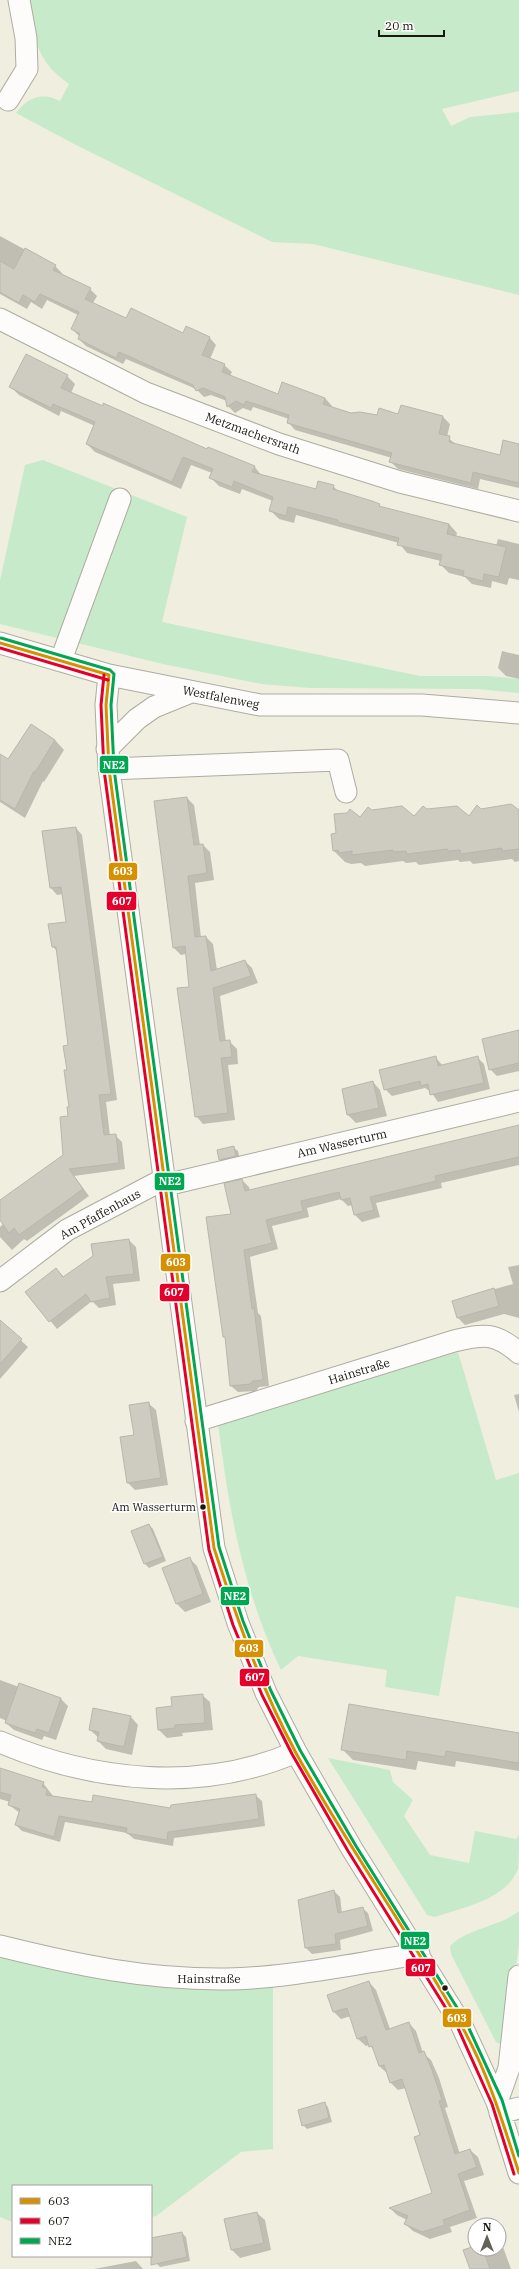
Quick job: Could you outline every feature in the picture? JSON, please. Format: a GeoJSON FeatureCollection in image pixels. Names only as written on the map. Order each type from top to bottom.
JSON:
{"type":"FeatureCollection","features":[{"type":"Feature","properties":{"kind":"street"},"geometry":{"type":"LineString","coordinates":[[8,100],[26,69],[26,38],[19,0]]}},
{"type":"Feature","properties":{"kind":"street","name":"Metzmachersrath"},"geometry":{"type":"LineString","coordinates":[[0,319],[146,393],[279,444],[400,482],[519,511]]}},
{"type":"Feature","properties":{"kind":"street"},"geometry":{"type":"LineString","coordinates":[[61,660],[120,499]]}},
{"type":"Feature","properties":{"kind":"street","name":"Westfalenweg"},"geometry":{"type":"LineString","coordinates":[[0,643],[109,675],[260,706],[422,706],[519,713]]}},
{"type":"Feature","properties":{"kind":"street"},"geometry":{"type":"LineString","coordinates":[[109,675],[106,705],[109,769],[214,1548],[238,1624],[266,1693],[296,1752],[352,1849],[419,1954],[461,2024],[505,2108],[519,2173]]}},
{"type":"Feature","properties":{"kind":"street"},"geometry":{"type":"LineString","coordinates":[[107,749],[137,719],[154,706],[191,692]]}},
{"type":"Feature","properties":{"kind":"street"},"geometry":{"type":"LineString","coordinates":[[109,769],[338,760],[346,792]]}},
{"type":"Feature","properties":{"kind":"street","name":"Am Wasserturm"},"geometry":{"type":"LineString","coordinates":[[165,1182],[519,1101]]}},
{"type":"Feature","properties":{"kind":"street","name":"Am Pfaffenhaus"},"geometry":{"type":"LineString","coordinates":[[0,1281],[67,1230],[165,1182]]}},
{"type":"Feature","properties":{"kind":"street","name":"Hainstraße"},"geometry":{"type":"LineString","coordinates":[[196,1421],[454,1341],[481,1335],[504,1340],[519,1353]]}},
{"type":"Feature","properties":{"kind":"street"},"geometry":{"type":"LineString","coordinates":[[0,1742],[61,1763],[102,1774],[141,1777],[176,1778],[221,1773],[270,1763],[296,1752]]}},
{"type":"Feature","properties":{"kind":"street","name":"Hainstraße"},"geometry":{"type":"LineString","coordinates":[[0,1946],[76,1965],[168,1978],[190,1979],[228,1979],[269,1976],[419,1954]]}},
{"type":"Feature","properties":{"kind":"street"},"geometry":{"type":"LineString","coordinates":[[505,2108],[508,2068],[519,1976]]}},
{"type":"Feature","properties":{"kind":"green space"},"geometry":{"type":"Polygon","coordinates":[[[27,0],[519,0],[519,91],[442,109],[451,126],[470,117],[519,112],[519,295],[313,244],[272,242],[76,145],[16,113],[25,103],[36,98],[47,97],[60,101],[69,84],[49,66],[38,48],[27,0]]]}},
{"type":"Feature","properties":{"kind":"green space"},"geometry":{"type":"Polygon","coordinates":[[[43,460],[187,517],[162,622],[420,676],[489,676],[519,679],[519,693],[477,689],[310,688],[261,684],[163,664],[0,624],[0,581],[25,465],[43,460]]]}},
{"type":"Feature","properties":{"kind":"green space"},"geometry":{"type":"Polygon","coordinates":[[[458,1352],[496,1480],[519,1473],[519,1608],[456,1596],[439,1696],[385,1687],[387,1670],[298,1656],[281,1670],[257,1610],[239,1550],[227,1488],[218,1424],[458,1352]]]}},
{"type":"Feature","properties":{"kind":"green space"},"geometry":{"type":"Polygon","coordinates":[[[328,1758],[390,1770],[393,1782],[413,1800],[404,1816],[430,1855],[469,1863],[475,1831],[516,1839],[519,1835],[518,1869],[512,1880],[494,1895],[470,1906],[435,1917],[427,1915],[328,1758]]]}},
{"type":"Feature","properties":{"kind":"green space"},"geometry":{"type":"Polygon","coordinates":[[[519,1911],[519,1945],[505,2043],[500,2044],[496,2042],[451,1954],[450,1946],[466,1935],[502,1921],[519,1911]]]}},
{"type":"Feature","properties":{"kind":"green space"},"geometry":{"type":"Polygon","coordinates":[[[0,1956],[81,1975],[163,1987],[232,1990],[273,1986],[273,2149],[241,2152],[156,2216],[152,2217],[152,2185],[12,2185],[12,2222],[0,2217],[0,1956]]]}},
{"type":"Feature","properties":{"kind":"building"},"geometry":{"type":"Polygon","coordinates":[[[25,248],[56,265],[53,270],[91,288],[85,299],[126,318],[131,308],[183,333],[186,326],[210,337],[202,355],[225,364],[222,372],[278,394],[282,382],[325,398],[323,404],[351,413],[360,412],[377,415],[379,408],[398,414],[401,405],[443,416],[439,434],[450,436],[449,442],[500,455],[503,440],[519,444],[519,483],[473,472],[471,483],[389,462],[392,453],[287,423],[289,415],[246,401],[244,405],[236,401],[227,407],[225,397],[203,388],[196,391],[193,385],[119,352],[116,358],[78,339],[80,334],[71,329],[79,312],[40,294],[35,302],[23,295],[19,303],[0,292],[0,261],[14,269],[25,248]]]}},
{"type":"Feature","properties":{"kind":"building"},"geometry":{"type":"Polygon","coordinates":[[[26,354],[68,375],[61,388],[103,406],[103,403],[207,449],[208,447],[255,466],[252,472],[316,489],[318,481],[334,485],[333,489],[372,501],[380,504],[379,506],[449,524],[447,534],[506,547],[499,577],[484,574],[483,581],[463,576],[464,571],[439,565],[442,555],[397,545],[399,538],[338,522],[338,520],[288,507],[286,516],[269,511],[273,497],[234,481],[232,487],[209,478],[213,469],[183,457],[172,482],[86,444],[95,422],[53,404],[51,408],[9,387],[26,354]]]}},
{"type":"Feature","properties":{"kind":"building"},"geometry":{"type":"Polygon","coordinates":[[[31,724],[55,740],[34,774],[34,771],[15,809],[0,800],[0,754],[8,759],[31,724]]]}},
{"type":"Feature","properties":{"kind":"building"},"geometry":{"type":"Polygon","coordinates":[[[187,797],[194,845],[203,844],[207,873],[188,876],[195,937],[206,936],[211,971],[245,960],[251,976],[213,988],[220,1041],[230,1040],[232,1057],[221,1058],[228,1113],[195,1117],[177,988],[189,987],[185,946],[173,948],[154,801],[187,797]]]}},
{"type":"Feature","properties":{"kind":"building"},"geometry":{"type":"Polygon","coordinates":[[[511,804],[519,810],[519,849],[502,851],[502,848],[461,854],[460,850],[448,851],[447,849],[407,854],[406,851],[394,852],[393,850],[352,855],[352,851],[339,853],[338,850],[333,851],[331,834],[336,833],[334,814],[347,813],[350,809],[360,817],[368,807],[372,810],[402,806],[414,816],[423,806],[427,809],[457,806],[469,816],[477,805],[481,809],[511,804]]]}},
{"type":"Feature","properties":{"kind":"building"},"geometry":{"type":"Polygon","coordinates":[[[76,827],[111,1094],[99,1095],[104,1135],[116,1134],[119,1163],[69,1169],[83,1189],[19,1235],[14,1228],[9,1233],[0,1220],[0,1200],[63,1155],[60,1117],[68,1116],[67,1107],[69,1107],[64,1070],[67,1070],[63,1046],[68,1045],[56,947],[52,947],[48,924],[66,922],[61,887],[50,888],[42,831],[76,827]]]}},
{"type":"Feature","properties":{"kind":"building"},"geometry":{"type":"Polygon","coordinates":[[[519,1030],[519,1063],[489,1070],[482,1039],[519,1030]]]}},
{"type":"Feature","properties":{"kind":"building"},"geometry":{"type":"Polygon","coordinates":[[[436,1056],[438,1066],[478,1056],[484,1083],[430,1095],[428,1084],[421,1086],[420,1081],[384,1090],[379,1070],[436,1056]]]}},
{"type":"Feature","properties":{"kind":"building"},"geometry":{"type":"Polygon","coordinates":[[[373,1081],[379,1108],[347,1115],[342,1089],[373,1081]]]}},
{"type":"Feature","properties":{"kind":"building"},"geometry":{"type":"Polygon","coordinates":[[[519,1125],[519,1157],[435,1176],[436,1181],[370,1197],[374,1210],[354,1215],[350,1198],[341,1200],[339,1192],[301,1201],[303,1211],[266,1220],[272,1243],[244,1250],[252,1309],[254,1308],[263,1380],[253,1381],[250,1384],[230,1386],[225,1337],[223,1337],[206,1217],[231,1214],[224,1183],[242,1179],[245,1191],[519,1125]]]}},
{"type":"Feature","properties":{"kind":"building"},"geometry":{"type":"Polygon","coordinates":[[[234,1146],[236,1156],[219,1160],[217,1150],[234,1146]]]}},
{"type":"Feature","properties":{"kind":"building"},"geometry":{"type":"Polygon","coordinates":[[[129,1239],[134,1274],[106,1277],[110,1298],[91,1302],[86,1294],[49,1322],[25,1292],[56,1268],[63,1277],[93,1256],[91,1244],[129,1239]]]}},
{"type":"Feature","properties":{"kind":"building"},"geometry":{"type":"Polygon","coordinates":[[[494,1288],[499,1306],[457,1318],[452,1301],[494,1288]]]}},
{"type":"Feature","properties":{"kind":"building"},"geometry":{"type":"Polygon","coordinates":[[[0,1320],[22,1339],[0,1364],[0,1320]]]}},
{"type":"Feature","properties":{"kind":"building"},"geometry":{"type":"Polygon","coordinates":[[[149,1402],[161,1478],[127,1483],[120,1437],[134,1435],[129,1405],[149,1402]]]}},
{"type":"Feature","properties":{"kind":"building"},"geometry":{"type":"Polygon","coordinates":[[[149,1524],[163,1557],[144,1564],[131,1531],[149,1524]]]}},
{"type":"Feature","properties":{"kind":"building"},"geometry":{"type":"Polygon","coordinates":[[[190,1557],[203,1594],[176,1604],[162,1568],[190,1557]]]}},
{"type":"Feature","properties":{"kind":"building"},"geometry":{"type":"Polygon","coordinates":[[[19,1683],[61,1698],[49,1733],[37,1729],[35,1733],[5,1723],[19,1683]]]}},
{"type":"Feature","properties":{"kind":"building"},"geometry":{"type":"Polygon","coordinates":[[[203,1694],[205,1723],[175,1725],[175,1728],[158,1730],[156,1708],[172,1706],[171,1697],[203,1694]]]}},
{"type":"Feature","properties":{"kind":"building"},"geometry":{"type":"Polygon","coordinates":[[[349,1704],[519,1733],[519,1763],[446,1751],[445,1757],[407,1751],[406,1760],[341,1750],[349,1704]]]}},
{"type":"Feature","properties":{"kind":"building"},"geometry":{"type":"Polygon","coordinates":[[[93,1708],[131,1716],[124,1747],[97,1741],[99,1732],[89,1730],[93,1708]]]}},
{"type":"Feature","properties":{"kind":"building"},"geometry":{"type":"Polygon","coordinates":[[[0,1768],[44,1782],[42,1787],[47,1789],[46,1795],[92,1802],[93,1795],[170,1808],[171,1805],[256,1794],[259,1819],[168,1832],[167,1840],[126,1833],[127,1828],[59,1816],[54,1837],[15,1825],[20,1809],[8,1805],[11,1795],[0,1792],[0,1768]]]}},
{"type":"Feature","properties":{"kind":"building"},"geometry":{"type":"Polygon","coordinates":[[[334,1890],[338,1913],[363,1907],[368,1926],[335,1934],[336,1944],[305,1948],[298,1900],[334,1890]]]}},
{"type":"Feature","properties":{"kind":"building"},"geometry":{"type":"Polygon","coordinates":[[[369,1981],[386,2030],[409,2022],[419,2053],[424,2051],[432,2070],[442,2100],[439,2101],[455,2154],[470,2149],[477,2167],[458,2174],[470,2210],[443,2220],[445,2225],[422,2232],[404,2224],[408,2216],[389,2208],[432,2193],[414,2137],[420,2135],[402,2079],[390,2083],[384,2065],[379,2066],[372,2046],[369,2047],[366,2036],[357,2039],[347,2008],[333,2012],[327,1995],[369,1981]]]}},
{"type":"Feature","properties":{"kind":"building"},"geometry":{"type":"Polygon","coordinates":[[[325,2102],[329,2118],[302,2126],[298,2110],[325,2102]]]}},
{"type":"Feature","properties":{"kind":"building"},"geometry":{"type":"Polygon","coordinates":[[[257,2212],[264,2243],[231,2250],[224,2219],[257,2212]]]}},
{"type":"Feature","properties":{"kind":"building"},"geometry":{"type":"Polygon","coordinates":[[[182,2232],[187,2257],[151,2265],[152,2238],[182,2232]]]}},
{"type":"Feature","properties":{"kind":"building"},"geometry":{"type":"Polygon","coordinates":[[[467,2249],[467,2257],[486,2257],[490,2269],[470,2269],[463,2250],[467,2249]]]}},
{"type":"Feature","properties":{"kind":"transit line","name":"NE2"},"geometry":{"type":"LineString","coordinates":[[1,638],[110,670],[114,674],[111,705],[114,769],[219,1547],[243,1621],[271,1691],[300,1750],[356,1846],[466,2022],[502,2100],[519,2156]]}},
{"type":"Feature","properties":{"kind":"transit line","name":"603"},"geometry":{"type":"LineString","coordinates":[[0,643],[109,675]]}},
{"type":"Feature","properties":{"kind":"transit line","name":"607"},"geometry":{"type":"LineString","coordinates":[[0,648],[108,680]]}},
{"type":"Feature","properties":{"kind":"transit line","name":"607"},"geometry":{"type":"LineString","coordinates":[[104,675],[101,705],[104,770],[209,1550],[233,1625],[262,1695],[292,1754],[348,1851],[457,2026],[492,2104],[514,2174]]}},
{"type":"Feature","properties":{"kind":"transit line","name":"603"},"geometry":{"type":"LineString","coordinates":[[109,675],[106,705],[109,769],[214,1548],[250,1653],[283,1728],[316,1787],[420,1955],[470,2041],[494,2096],[519,2173]]}},
{"type":"Feature","properties":{"kind":"place","name":"Am Wasserturm"},"geometry":{"type":"Point","coordinates":[203,1507]}}]}
